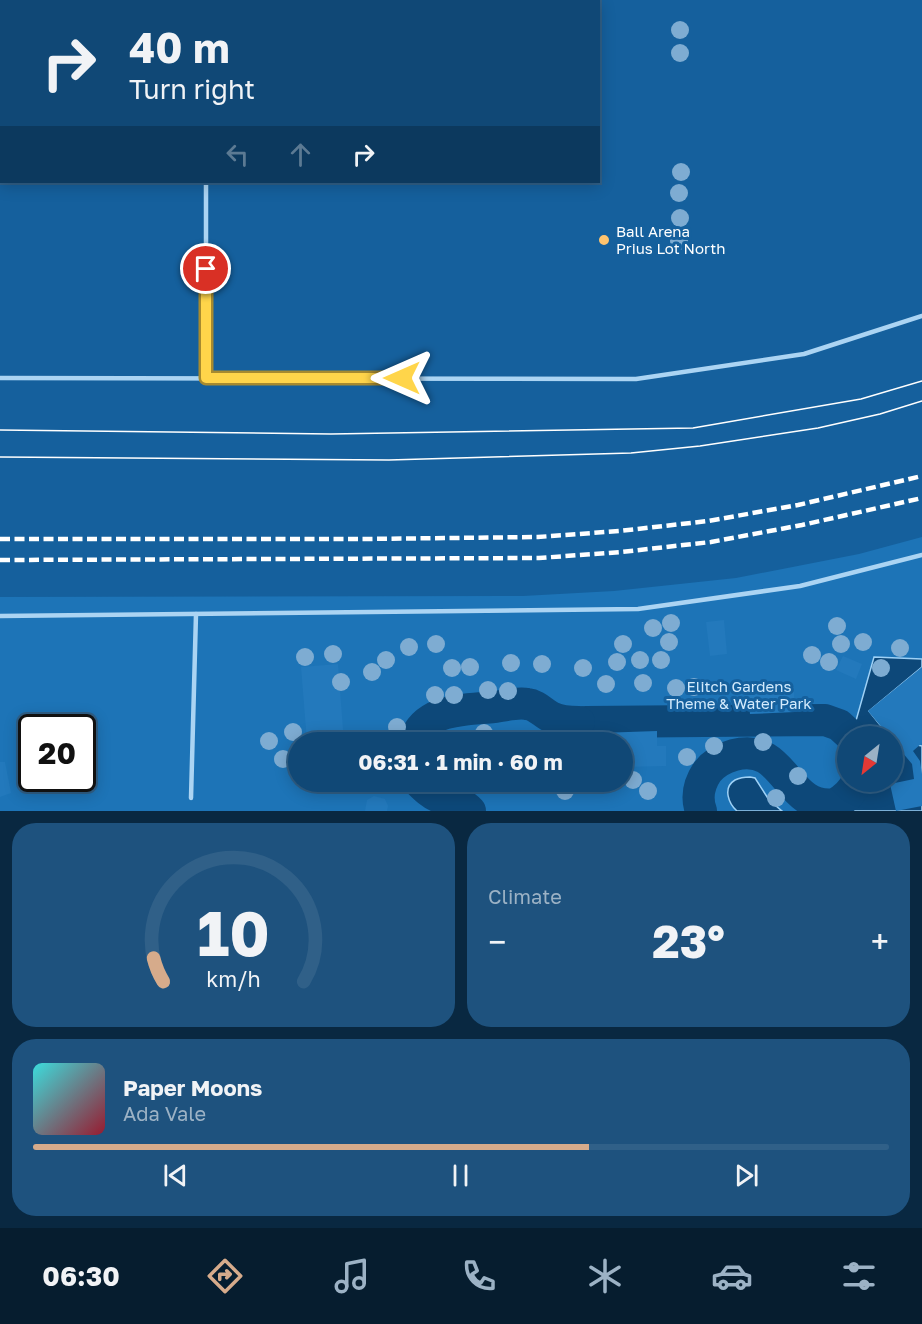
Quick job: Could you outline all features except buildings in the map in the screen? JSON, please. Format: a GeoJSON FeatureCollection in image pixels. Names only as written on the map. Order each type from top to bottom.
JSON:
{"type":"FeatureCollection","features":[{"type":"Feature","properties":{"kind":"lane"},"geometry":{"type":"LineString","coordinates":[[206,183],[206,378]]}},
{"type":"Feature","properties":{"kind":"lane"},"geometry":{"type":"LineString","coordinates":[[0,378],[636,378],[804,354],[922,316]]}},
{"type":"Feature","properties":{"kind":"lane"},"geometry":{"type":"LineString","coordinates":[[0,616],[638,609],[800,586],[922,555]]}},
{"type":"Feature","properties":{"kind":"lane"},"geometry":{"type":"LineString","coordinates":[[190,798],[196,614]]}},
{"type":"Feature","properties":{"kind":"green space","name":"Elitch Gardens Theme & Water Park"},"geometry":{"type":"Polygon","coordinates":[[[922,537],[922,811],[0,811],[0,597],[523,596],[614,591],[736,578],[859,554],[922,537]]]}},
{"type":"Feature","properties":{"kind":"shaded area"},"geometry":{"type":"Polygon","coordinates":[[[874,657],[922,659],[922,667],[869,711],[881,726],[856,726],[874,657]]]}},
{"type":"Feature","properties":{"kind":"shaded area"},"geometry":{"type":"Polygon","coordinates":[[[903,742],[922,746],[922,811],[833,811],[857,792],[903,792],[903,742]]]}},
{"type":"Feature","properties":{"kind":"shaded area"},"geometry":{"type":"Polygon","coordinates":[[[750,777],[755,778],[769,800],[782,811],[737,811],[734,808],[728,796],[731,783],[750,777]]]}},
{"type":"Feature","properties":{"kind":"waterway"},"geometry":{"type":"LineString","coordinates":[[419,732],[427,723],[447,713],[515,704],[534,706],[558,720],[579,722]]}},
{"type":"Feature","properties":{"kind":"waterway"},"geometry":{"type":"LineString","coordinates":[[586,722],[825,720],[840,726]]}},
{"type":"Feature","properties":{"kind":"waterway"},"geometry":{"type":"LineString","coordinates":[[701,811],[699,796],[704,777],[716,763],[734,755],[752,753],[765,758],[776,766],[795,788],[818,803],[835,804],[850,792]]}},
{"type":"Feature","properties":{"kind":"waterway"},"geometry":{"type":"LineString","coordinates":[[430,792],[443,799],[459,803],[470,811]]}},
{"type":"Feature","properties":{"kind":"tram line"},"geometry":{"type":"LineString","coordinates":[[0,430],[331,434],[693,428],[861,399],[922,381]]}},
{"type":"Feature","properties":{"kind":"tram line"},"geometry":{"type":"LineString","coordinates":[[0,457],[389,460],[631,453],[700,446],[818,428],[880,414],[922,401]]}},
{"type":"Feature","properties":{"kind":"railway"},"geometry":{"type":"LineString","coordinates":[[0,539],[538,537],[708,521],[798,505],[922,476]]}},
{"type":"Feature","properties":{"kind":"railway"},"geometry":{"type":"LineString","coordinates":[[0,560],[539,558],[711,542],[802,525],[922,498]]}},
{"type":"Feature","properties":{"kind":"place","name":"Ball Arena Prius Lot North"},"geometry":{"type":"Point","coordinates":[604,240]}},
{"type":"Feature","properties":{"kind":"route"},"geometry":{"type":"LineString","coordinates":[[206,269],[206,378],[402,378]]}}]}
